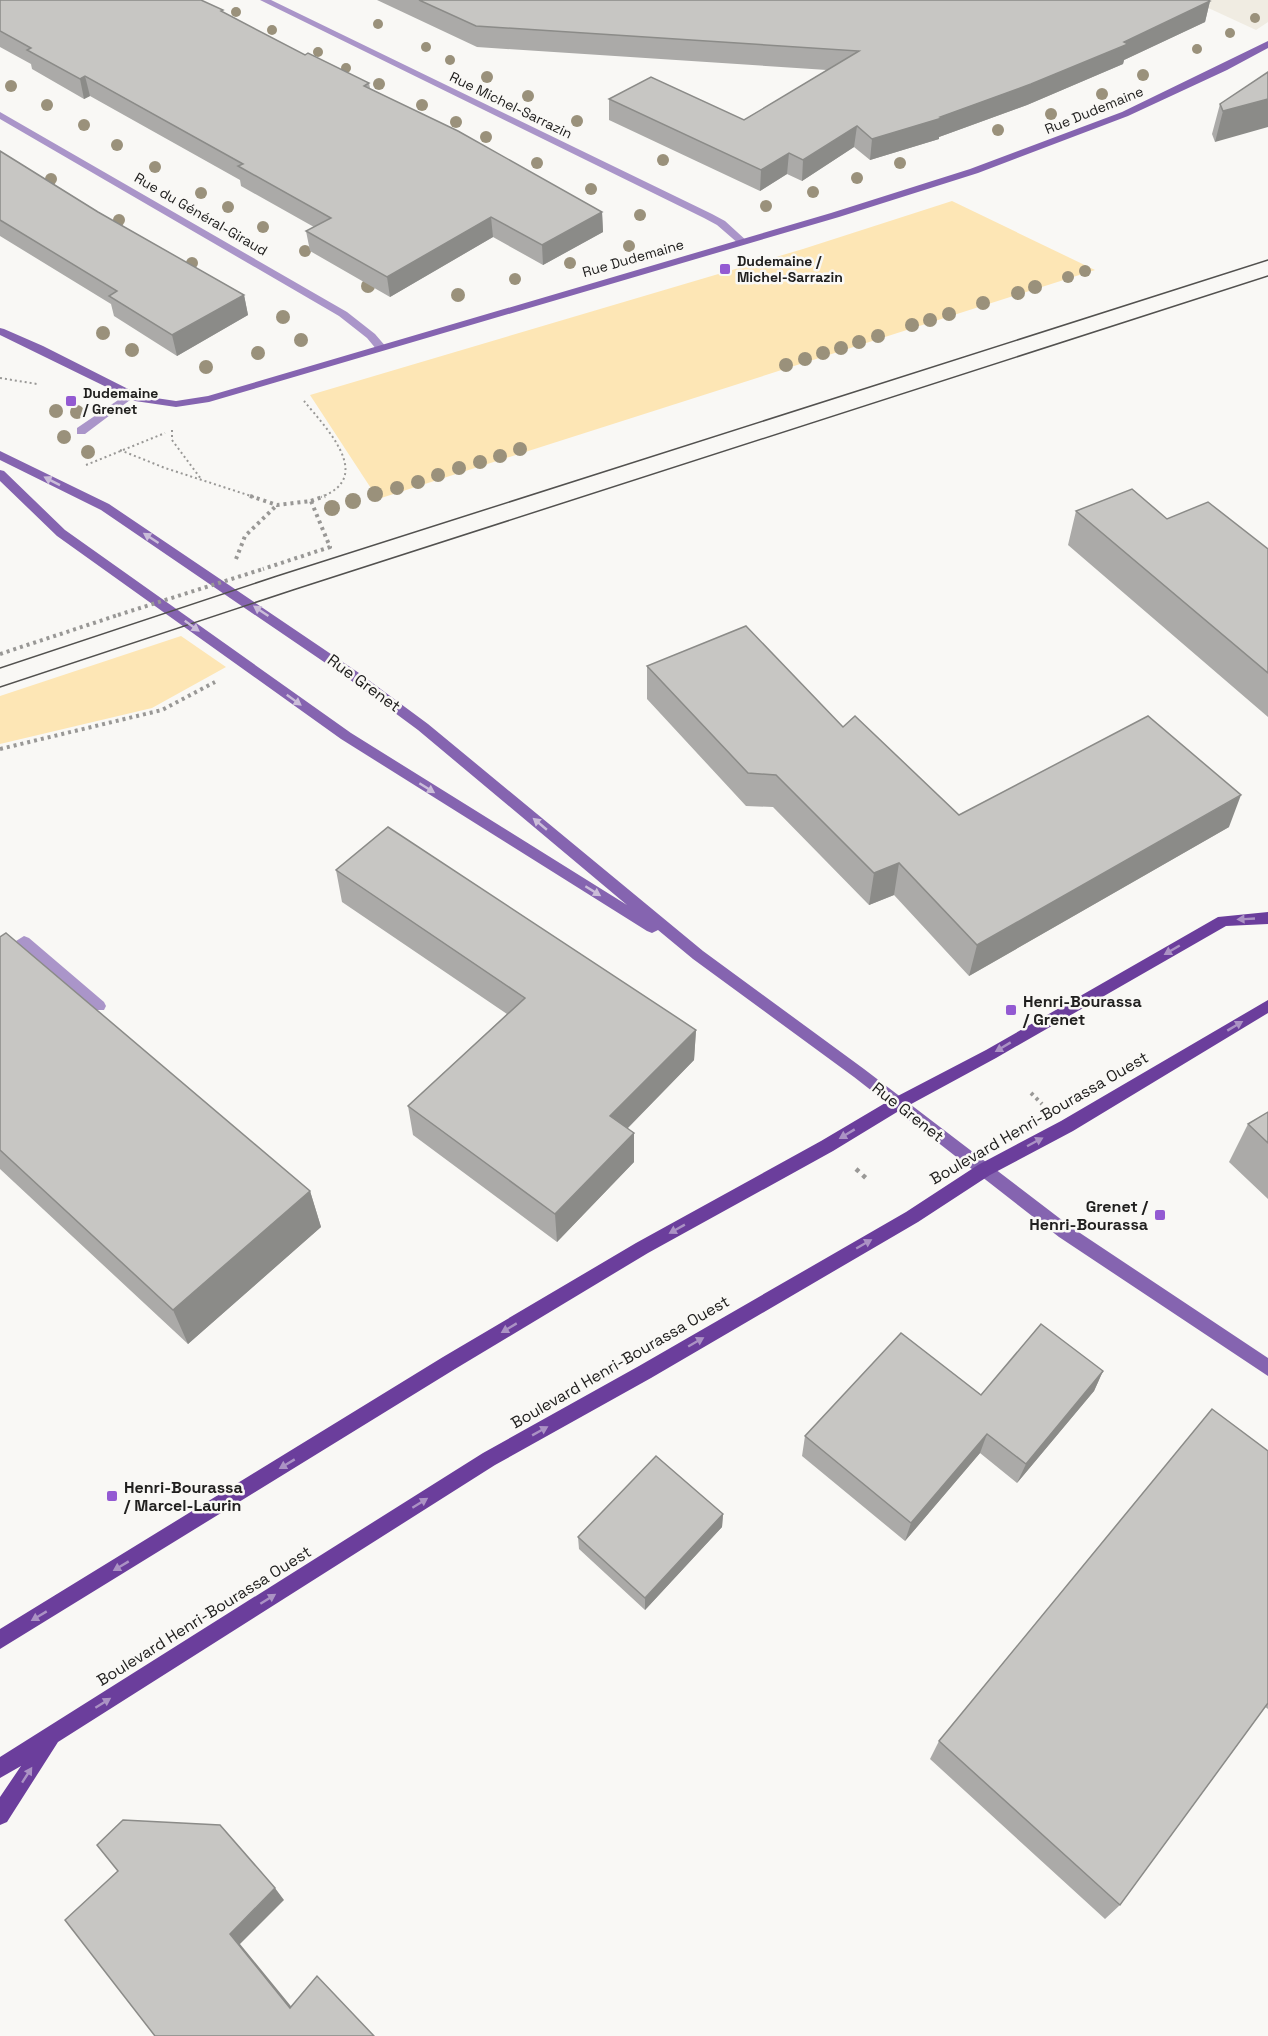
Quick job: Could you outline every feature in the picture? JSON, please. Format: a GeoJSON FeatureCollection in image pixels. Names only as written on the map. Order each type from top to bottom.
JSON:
{"type":"FeatureCollection","features":[{"type":"Feature","properties":{"kind":"main road"},"geometry":{"type":"LineString","coordinates":[[0,1640],[642,1248],[897,1104],[991,1054],[1223,921],[1268,918]]}},
{"type":"Feature","properties":{"kind":"main road","name":"Boulevard Henri-Bourassa Ouest"},"geometry":{"type":"LineString","coordinates":[[0,1768],[489,1459],[645,1372],[912,1217],[984,1170],[1067,1126],[1268,1006]]}},
{"type":"Feature","properties":{"kind":"main road"},"geometry":{"type":"LineString","coordinates":[[0,1815],[54,1734]]}},
{"type":"Feature","properties":{"kind":"street","name":"Rue Michel-Sarrazin"},"geometry":{"type":"LineString","coordinates":[[264,0],[722,223],[743,242]]}},
{"type":"Feature","properties":{"kind":"street","name":"Rue Dudemaine"},"geometry":{"type":"LineString","coordinates":[[0,331],[39,348],[130,395],[162,404],[189,403],[937,184],[1040,148],[1154,101],[1268,44]]}},
{"type":"Feature","properties":{"kind":"street","name":"Rue du Général-Giraud"},"geometry":{"type":"LineString","coordinates":[[0,115],[342,314],[371,336],[381,348]]}},
{"type":"Feature","properties":{"kind":"street"},"geometry":{"type":"LineString","coordinates":[[81,431],[130,395]]}},
{"type":"Feature","properties":{"kind":"street","name":"Rue Grenet"},"geometry":{"type":"LineString","coordinates":[[0,455],[105,507],[354,676],[423,727],[698,955],[1065,1232],[1268,1368]]}},
{"type":"Feature","properties":{"kind":"street","name":"Rue Grenet"},"geometry":{"type":"LineString","coordinates":[[0,474],[61,533],[346,736],[698,955]]}},
{"type":"Feature","properties":{"kind":"street"},"geometry":{"type":"LineString","coordinates":[[0,959],[24,942],[99,1006]]}},
{"type":"Feature","properties":{"kind":"path"},"geometry":{"type":"LineString","coordinates":[[0,378],[41,384]]}},
{"type":"Feature","properties":{"kind":"path"},"geometry":{"type":"LineString","coordinates":[[120,450],[278,505],[311,501],[340,487],[345,480],[346,464],[340,451],[300,395]]}},
{"type":"Feature","properties":{"kind":"path"},"geometry":{"type":"LineString","coordinates":[[80,468],[172,431],[172,440],[201,480]]}},
{"type":"Feature","properties":{"kind":"path"},"geometry":{"type":"LineString","coordinates":[[0,654],[330,546],[311,501]]}},
{"type":"Feature","properties":{"kind":"path"},"geometry":{"type":"LineString","coordinates":[[236,562],[238,545],[242,539],[278,505]]}},
{"type":"Feature","properties":{"kind":"path"},"geometry":{"type":"LineString","coordinates":[[0,749],[164,710],[221,679]]}},
{"type":"Feature","properties":{"kind":"path"},"geometry":{"type":"LineString","coordinates":[[1031,1093],[1044,1107]]}},
{"type":"Feature","properties":{"kind":"path"},"geometry":{"type":"LineString","coordinates":[[856,1169],[867,1179]]}},
{"type":"Feature","properties":{"kind":"shaded area"},"geometry":{"type":"Polygon","coordinates":[[[1191,0],[1268,0],[1268,22],[1256,30],[1191,0]]]}},
{"type":"Feature","properties":{"kind":"shaded area"},"geometry":{"type":"Polygon","coordinates":[[[952,201],[1095,270],[378,499],[310,395],[803,249],[952,201]]]}},
{"type":"Feature","properties":{"kind":"shaded area"},"geometry":{"type":"Polygon","coordinates":[[[181,636],[226,667],[152,708],[0,744],[0,696],[181,636]]]}},
{"type":"Feature","properties":{"kind":"building"},"geometry":{"type":"Polygon","coordinates":[[[0,0],[201,0],[305,55],[308,53],[369,83],[364,86],[458,131],[602,212],[542,245],[491,217],[387,277],[306,231],[331,218],[238,166],[243,164],[85,76],[80,79],[27,50],[31,48],[0,31],[0,0]]]}},
{"type":"Feature","properties":{"kind":"building"},"geometry":{"type":"Polygon","coordinates":[[[419,0],[1210,1],[1124,42],[1128,44],[1031,84],[940,117],[942,118],[872,139],[857,126],[803,160],[789,153],[761,170],[609,99],[651,77],[744,120],[859,51],[476,26],[419,0]]]}},
{"type":"Feature","properties":{"kind":"building"},"geometry":{"type":"Polygon","coordinates":[[[1268,72],[1268,99],[1223,111],[1220,104],[1268,72]]]}},
{"type":"Feature","properties":{"kind":"building"},"geometry":{"type":"Polygon","coordinates":[[[0,151],[98,212],[244,295],[172,335],[109,296],[117,291],[0,220],[0,151]]]}},
{"type":"Feature","properties":{"kind":"building"},"geometry":{"type":"Polygon","coordinates":[[[1132,489],[1167,519],[1208,502],[1268,549],[1268,673],[1076,511],[1132,489]]]}},
{"type":"Feature","properties":{"kind":"building"},"geometry":{"type":"Polygon","coordinates":[[[746,626],[843,727],[855,716],[959,815],[1148,716],[1241,795],[977,945],[899,863],[874,873],[776,775],[748,773],[647,666],[746,626]]]}},
{"type":"Feature","properties":{"kind":"building"},"geometry":{"type":"Polygon","coordinates":[[[388,827],[696,1030],[610,1116],[634,1133],[555,1214],[408,1106],[525,998],[336,870],[388,827]]]}},
{"type":"Feature","properties":{"kind":"building"},"geometry":{"type":"Polygon","coordinates":[[[6,933],[310,1191],[173,1310],[0,1150],[0,937],[6,933]]]}},
{"type":"Feature","properties":{"kind":"building"},"geometry":{"type":"Polygon","coordinates":[[[1268,1112],[1268,1143],[1248,1124],[1268,1112]]]}},
{"type":"Feature","properties":{"kind":"building"},"geometry":{"type":"Polygon","coordinates":[[[1041,1324],[1103,1371],[1026,1464],[987,1434],[911,1523],[805,1436],[901,1333],[981,1395],[1041,1324]]]}},
{"type":"Feature","properties":{"kind":"building"},"geometry":{"type":"Polygon","coordinates":[[[1212,1409],[1268,1451],[1268,1703],[1120,1905],[939,1741],[1212,1409]]]}},
{"type":"Feature","properties":{"kind":"building"},"geometry":{"type":"Polygon","coordinates":[[[656,1456],[723,1514],[645,1598],[578,1537],[656,1456]]]}},
{"type":"Feature","properties":{"kind":"building"},"geometry":{"type":"Polygon","coordinates":[[[123,1820],[220,1825],[275,1888],[230,1934],[290,2008],[317,1976],[374,2036],[155,2036],[65,1920],[118,1871],[97,1845],[123,1820]]]}},
{"type":"Feature","properties":{"kind":"tram line"},"geometry":{"type":"LineString","coordinates":[[0,668],[277,576],[1268,260]]}},
{"type":"Feature","properties":{"kind":"tram line"},"geometry":{"type":"LineString","coordinates":[[0,687],[296,589],[1268,276]]}},
{"type":"Feature","properties":{"kind":"place","name":"Dudemaine / Michel-Sarrazin"},"geometry":{"type":"Point","coordinates":[725,269]}},
{"type":"Feature","properties":{"kind":"place","name":"Dudemaine / Grenet"},"geometry":{"type":"Point","coordinates":[71,401]}},
{"type":"Feature","properties":{"kind":"place","name":"Henri-Bourassa / Grenet"},"geometry":{"type":"Point","coordinates":[1011,1010]}},
{"type":"Feature","properties":{"kind":"place","name":"Grenet / Henri-Bourassa"},"geometry":{"type":"Point","coordinates":[1160,1215]}},
{"type":"Feature","properties":{"kind":"place","name":"Henri-Bourassa / Marcel-Laurin"},"geometry":{"type":"Point","coordinates":[112,1496]}}]}
